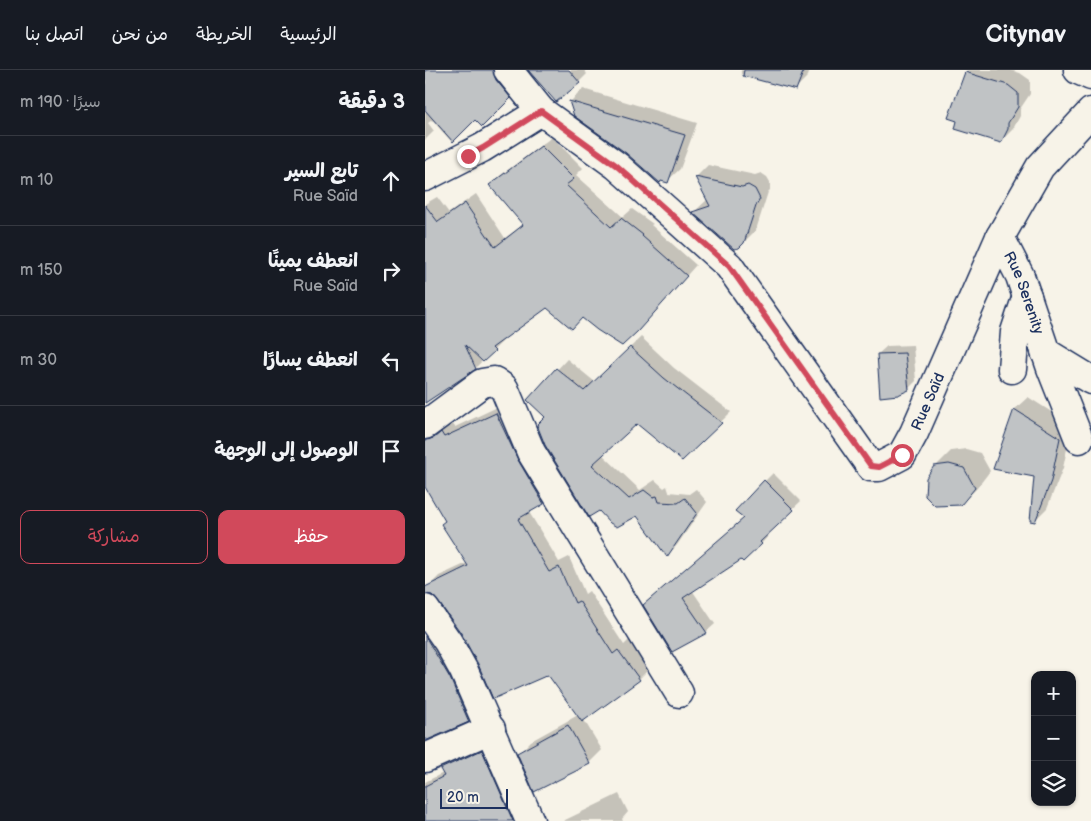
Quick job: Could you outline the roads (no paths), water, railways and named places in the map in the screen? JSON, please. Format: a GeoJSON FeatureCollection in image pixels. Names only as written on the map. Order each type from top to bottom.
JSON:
{"type":"FeatureCollection","features":[{"type":"Feature","properties":{"kind":"street","name":"Rue Saïd"},"geometry":{"type":"LineString","coordinates":[[508,70],[541,111],[617,166],[729,266],[871,466],[879,467],[902,455],[914,433],[1000,237],[1040,167],[1091,112]]}},
{"type":"Feature","properties":{"kind":"street"},"geometry":{"type":"LineString","coordinates":[[1078,70],[1091,76]]}},
{"type":"Feature","properties":{"kind":"street"},"geometry":{"type":"LineString","coordinates":[[425,177],[483,148],[541,111]]}},
{"type":"Feature","properties":{"kind":"street","name":"Rue Serenity"},"geometry":{"type":"LineString","coordinates":[[1000,237],[1020,276],[1045,352],[1079,439]]}},
{"type":"Feature","properties":{"kind":"street"},"geometry":{"type":"LineString","coordinates":[[1012,369],[1015,332],[1027,296]]}},
{"type":"Feature","properties":{"kind":"street","name":"Rue Serenity"},"geometry":{"type":"LineString","coordinates":[[1045,352],[1091,380]]}},
{"type":"Feature","properties":{"kind":"street"},"geometry":{"type":"LineString","coordinates":[[425,425],[482,383],[494,381],[504,388],[531,452],[679,693]]}},
{"type":"Feature","properties":{"kind":"street"},"geometry":{"type":"LineString","coordinates":[[425,609],[448,642],[464,671],[530,821]]}},
{"type":"Feature","properties":{"kind":"street"},"geometry":{"type":"LineString","coordinates":[[425,758],[491,729]]}}]}
